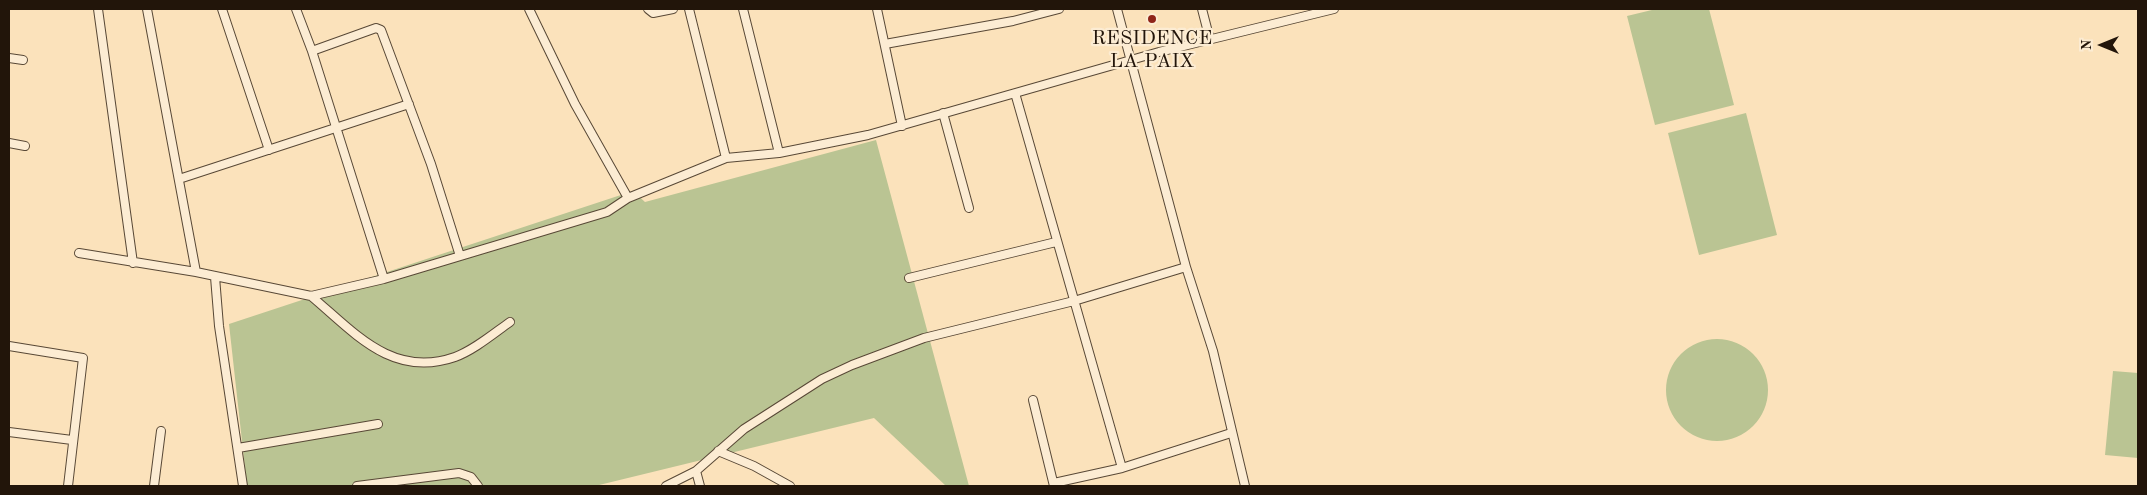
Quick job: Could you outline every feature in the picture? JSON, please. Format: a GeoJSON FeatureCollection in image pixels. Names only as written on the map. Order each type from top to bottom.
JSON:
{"type":"FeatureCollection","features":[{"type":"Feature","properties":{"kind":"street"},"geometry":{"type":"LineString","coordinates":[[98,9],[133,263]]}},
{"type":"Feature","properties":{"kind":"street"},"geometry":{"type":"LineString","coordinates":[[147,9],[196,272]]}},
{"type":"Feature","properties":{"kind":"street"},"geometry":{"type":"LineString","coordinates":[[222,9],[269,150]]}},
{"type":"Feature","properties":{"kind":"street"},"geometry":{"type":"LineString","coordinates":[[296,9],[312,51],[384,279]]}},
{"type":"Feature","properties":{"kind":"street"},"geometry":{"type":"LineString","coordinates":[[530,9],[575,104],[628,198]]}},
{"type":"Feature","properties":{"kind":"street"},"geometry":{"type":"LineString","coordinates":[[648,9],[653,13],[673,9]]}},
{"type":"Feature","properties":{"kind":"street"},"geometry":{"type":"LineString","coordinates":[[689,9],[726,158]]}},
{"type":"Feature","properties":{"kind":"street"},"geometry":{"type":"LineString","coordinates":[[744,9],[779,153]]}},
{"type":"Feature","properties":{"kind":"street"},"geometry":{"type":"LineString","coordinates":[[876,9],[902,126]]}},
{"type":"Feature","properties":{"kind":"street"},"geometry":{"type":"LineString","coordinates":[[885,44],[1013,21],[1059,9]]}},
{"type":"Feature","properties":{"kind":"street"},"geometry":{"type":"LineString","coordinates":[[1117,9],[1186,267],[1213,351],[1231,434],[1245,486]]}},
{"type":"Feature","properties":{"kind":"street"},"geometry":{"type":"LineString","coordinates":[[1202,9],[1210,40]]}},
{"type":"Feature","properties":{"kind":"street"},"geometry":{"type":"LineString","coordinates":[[79,253],[196,272],[311,296],[384,279],[607,212],[628,198],[726,158],[779,153],[868,136],[1131,60],[1334,9]]}},
{"type":"Feature","properties":{"kind":"street"},"geometry":{"type":"LineString","coordinates":[[312,51],[379,29],[431,164],[460,256]]}},
{"type":"Feature","properties":{"kind":"street"},"geometry":{"type":"LineString","coordinates":[[9,58],[23,60]]}},
{"type":"Feature","properties":{"kind":"street"},"geometry":{"type":"LineString","coordinates":[[1015,93],[1122,468]]}},
{"type":"Feature","properties":{"kind":"street"},"geometry":{"type":"LineString","coordinates":[[179,180],[336,130],[409,104]]}},
{"type":"Feature","properties":{"kind":"street"},"geometry":{"type":"LineString","coordinates":[[944,113],[969,208]]}},
{"type":"Feature","properties":{"kind":"street"},"geometry":{"type":"LineString","coordinates":[[9,143],[25,146]]}},
{"type":"Feature","properties":{"kind":"street"},"geometry":{"type":"LineString","coordinates":[[909,278],[1056,242]]}},
{"type":"Feature","properties":{"kind":"street"},"geometry":{"type":"LineString","coordinates":[[666,486],[696,471],[744,429],[822,379],[852,366],[924,338],[1074,300],[1186,267]]}},
{"type":"Feature","properties":{"kind":"street"},"geometry":{"type":"LineString","coordinates":[[215,277],[219,326],[243,486]]}},
{"type":"Feature","properties":{"kind":"street"},"geometry":{"type":"LineString","coordinates":[[311,296],[376,350],[413,363],[429,363],[455,357],[510,322]]}},
{"type":"Feature","properties":{"kind":"street"},"geometry":{"type":"LineString","coordinates":[[9,346],[83,358],[68,486]]}},
{"type":"Feature","properties":{"kind":"street"},"geometry":{"type":"LineString","coordinates":[[1033,400],[1054,485],[1122,468],[1231,434]]}},
{"type":"Feature","properties":{"kind":"street"},"geometry":{"type":"LineString","coordinates":[[238,448],[378,424]]}},
{"type":"Feature","properties":{"kind":"street"},"geometry":{"type":"LineString","coordinates":[[154,486],[161,431]]}},
{"type":"Feature","properties":{"kind":"street"},"geometry":{"type":"LineString","coordinates":[[9,432],[72,440]]}},
{"type":"Feature","properties":{"kind":"street"},"geometry":{"type":"LineString","coordinates":[[718,451],[754,466],[790,486]]}},
{"type":"Feature","properties":{"kind":"street"},"geometry":{"type":"LineString","coordinates":[[696,471],[700,486]]}},
{"type":"Feature","properties":{"kind":"street"},"geometry":{"type":"LineString","coordinates":[[357,486],[458,473],[471,477],[478,486]]}},
{"type":"Feature","properties":{"kind":"green space"},"geometry":{"type":"Polygon","coordinates":[[[1656,9],[1709,9],[1734,105],[1655,125],[1627,16],[1656,9]]]}},
{"type":"Feature","properties":{"kind":"green space"},"geometry":{"type":"Polygon","coordinates":[[[1746,113],[1777,235],[1699,255],[1668,133],[1746,113]]]}},
{"type":"Feature","properties":{"kind":"green space"},"geometry":{"type":"Polygon","coordinates":[[[876,140],[969,486],[946,486],[874,418],[595,486],[247,486],[229,324],[633,191],[645,202],[876,140]]]}},
{"type":"Feature","properties":{"kind":"green space"},"geometry":{"type":"Polygon","coordinates":[[[1717,339],[1737,343],[1753,354],[1764,370],[1768,390],[1764,410],[1753,426],[1737,437],[1717,441],[1697,437],[1681,426],[1670,410],[1666,390],[1670,370],[1681,354],[1697,343],[1717,339]]]}},
{"type":"Feature","properties":{"kind":"green space"},"geometry":{"type":"Polygon","coordinates":[[[2113,371],[2138,373],[2138,458],[2105,455],[2113,371]]]}},
{"type":"Feature","properties":{"kind":"place","name":"RESIDENCE LA PAIX"},"geometry":{"type":"Point","coordinates":[1152,19]}}]}
